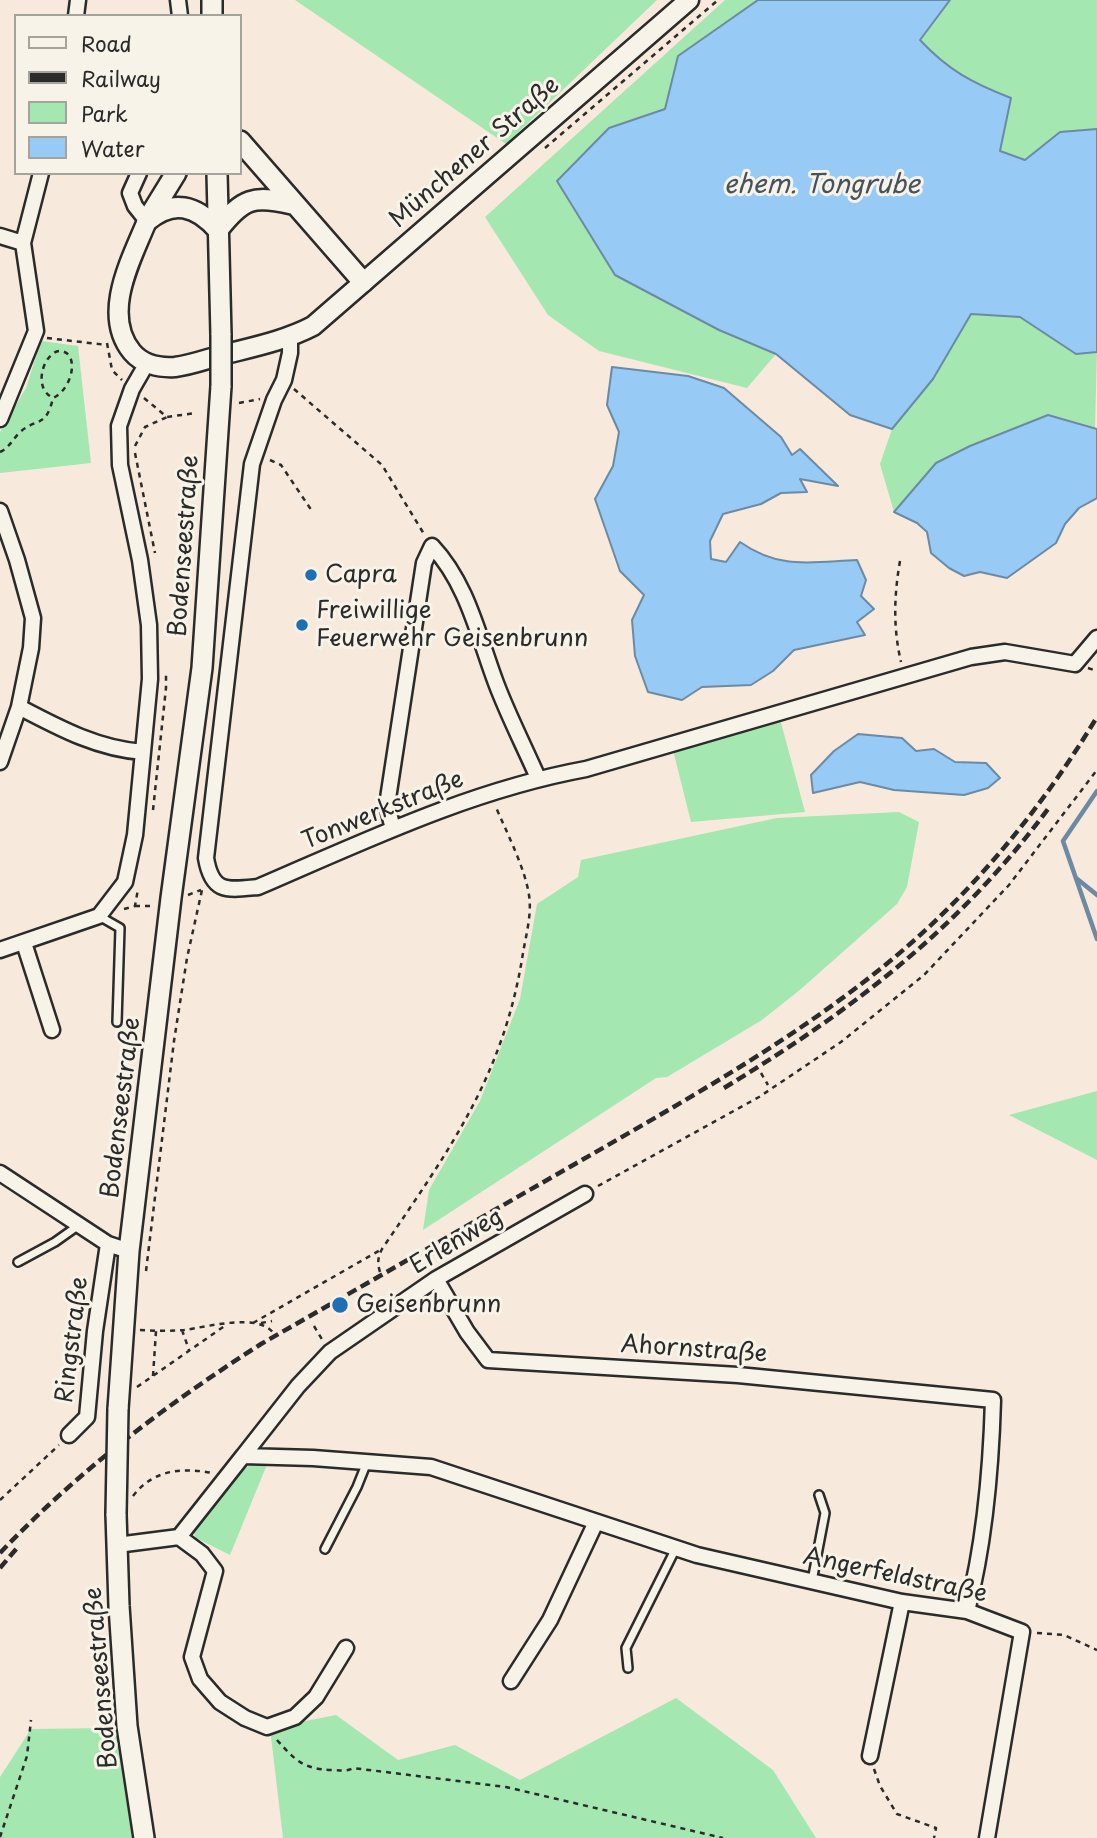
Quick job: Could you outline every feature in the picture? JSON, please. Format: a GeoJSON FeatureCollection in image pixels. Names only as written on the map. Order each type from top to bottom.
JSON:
{"type":"FeatureCollection","features":[{"type":"Feature","properties":{"kind":"main road"},"geometry":{"type":"LineString","coordinates":[[242,143],[292,204],[363,282]]}},
{"type":"Feature","properties":{"kind":"main road"},"geometry":{"type":"LineString","coordinates":[[147,221],[175,175]]}},
{"type":"Feature","properties":{"kind":"main road","name":"Bodenseestraße"},"geometry":{"type":"LineString","coordinates":[[144,1838],[127,1726],[116,1514],[118,1409],[129,1251],[171,898],[202,668],[220,386],[217,175]]}},
{"type":"Feature","properties":{"kind":"main road"},"geometry":{"type":"LineString","coordinates":[[147,221],[172,207],[188,208],[203,216],[218,230],[239,205],[250,201],[266,198],[292,204]]}},
{"type":"Feature","properties":{"kind":"street","name":"Münchener Straße"},"geometry":{"type":"LineString","coordinates":[[147,363],[176,367],[290,338],[313,326],[689,0]]}},
{"type":"Feature","properties":{"kind":"street"},"geometry":{"type":"LineString","coordinates":[[0,419],[36,331],[23,243],[40,175]]}},
{"type":"Feature","properties":{"kind":"street"},"geometry":{"type":"LineString","coordinates":[[0,950],[99,916],[125,882],[135,835],[150,679],[149,625],[140,560],[120,465],[119,426],[132,389],[147,363],[138,358],[125,343],[120,324],[119,302],[125,275],[147,221],[135,206],[130,193],[138,175]]}},
{"type":"Feature","properties":{"kind":"street"},"geometry":{"type":"LineString","coordinates":[[0,236],[23,243]]}},
{"type":"Feature","properties":{"kind":"street"},"geometry":{"type":"LineString","coordinates":[[208,874],[205,858],[252,464],[274,400],[284,380],[290,353],[290,338]]}},
{"type":"Feature","properties":{"kind":"street"},"geometry":{"type":"LineString","coordinates":[[0,511],[33,618],[31,648],[19,707],[0,762]]}},
{"type":"Feature","properties":{"kind":"street"},"geometry":{"type":"LineString","coordinates":[[393,830],[387,805],[424,563],[432,546],[448,563],[474,617],[497,685],[538,778]]}},
{"type":"Feature","properties":{"kind":"street","name":"Tonwerkstraße"},"geometry":{"type":"LineString","coordinates":[[208,874],[213,882],[220,886],[236,889],[258,887],[490,792],[538,778],[600,765],[971,657],[1006,652],[1075,664],[1097,638]]}},
{"type":"Feature","properties":{"kind":"street"},"geometry":{"type":"LineString","coordinates":[[19,707],[68,732],[121,751],[143,752]]}},
{"type":"Feature","properties":{"kind":"street"},"geometry":{"type":"LineString","coordinates":[[24,943],[52,1030]]}},
{"type":"Feature","properties":{"kind":"street"},"geometry":{"type":"LineString","coordinates":[[0,1173],[108,1244],[129,1251]]}},
{"type":"Feature","properties":{"kind":"street","name":"Erlenweg"},"geometry":{"type":"LineString","coordinates":[[243,1457],[298,1386],[330,1352],[436,1279],[585,1194]]}},
{"type":"Feature","properties":{"kind":"street","name":"Ringstraße"},"geometry":{"type":"LineString","coordinates":[[69,1434],[87,1417],[94,1331],[108,1244]]}},
{"type":"Feature","properties":{"kind":"street","name":"Ahornstraße"},"geometry":{"type":"LineString","coordinates":[[436,1279],[467,1332],[488,1360],[738,1375],[993,1400],[987,1505],[976,1576],[967,1611]]}},
{"type":"Feature","properties":{"kind":"street"},"geometry":{"type":"LineString","coordinates":[[179,1537],[243,1457]]}},
{"type":"Feature","properties":{"kind":"street","name":"Angerfeldstraße"},"geometry":{"type":"LineString","coordinates":[[243,1457],[313,1458],[431,1467],[676,1548],[902,1602],[967,1611],[1022,1632]]}},
{"type":"Feature","properties":{"kind":"street"},"geometry":{"type":"LineString","coordinates":[[511,1681],[550,1620],[596,1522]]}},
{"type":"Feature","properties":{"kind":"street"},"geometry":{"type":"LineString","coordinates":[[117,1545],[179,1537],[202,1554],[215,1571],[192,1657],[200,1679],[220,1702],[245,1718],[267,1727],[295,1717],[316,1697],[346,1647]]}},
{"type":"Feature","properties":{"kind":"street"},"geometry":{"type":"LineString","coordinates":[[870,1756],[902,1602]]}},
{"type":"Feature","properties":{"kind":"street"},"geometry":{"type":"LineString","coordinates":[[987,1838],[1022,1632]]}},
{"type":"Feature","properties":{"kind":"lane"},"geometry":{"type":"LineString","coordinates":[[99,916],[120,929],[117,1022]]}},
{"type":"Feature","properties":{"kind":"lane"},"geometry":{"type":"LineString","coordinates":[[18,1262],[80,1225]]}},
{"type":"Feature","properties":{"kind":"lane"},"geometry":{"type":"LineString","coordinates":[[325,1549],[368,1462]]}},
{"type":"Feature","properties":{"kind":"lane"},"geometry":{"type":"LineString","coordinates":[[812,1581],[825,1513],[819,1494]]}},
{"type":"Feature","properties":{"kind":"lane"},"geometry":{"type":"LineString","coordinates":[[628,1668],[626,1648],[676,1548]]}},
{"type":"Feature","properties":{"kind":"path"},"geometry":{"type":"LineString","coordinates":[[35,335],[107,345]]}},
{"type":"Feature","properties":{"kind":"path"},"geometry":{"type":"LineString","coordinates":[[0,452],[20,432],[46,418],[54,398],[62,394],[71,377],[71,360],[68,354],[62,351],[55,352],[49,358],[41,377],[42,387],[54,398]]}},
{"type":"Feature","properties":{"kind":"path"},"geometry":{"type":"LineString","coordinates":[[284,380],[382,465],[432,546]]}},
{"type":"Feature","properties":{"kind":"path"},"geometry":{"type":"LineString","coordinates":[[239,403],[257,399],[274,400]]}},
{"type":"Feature","properties":{"kind":"path"},"geometry":{"type":"LineString","coordinates":[[167,416],[197,413]]}},
{"type":"Feature","properties":{"kind":"path"},"geometry":{"type":"LineString","coordinates":[[270,460],[281,465],[312,511]]}},
{"type":"Feature","properties":{"kind":"path"},"geometry":{"type":"LineString","coordinates":[[900,561],[895,618],[896,640],[904,677]]}},
{"type":"Feature","properties":{"kind":"path"},"geometry":{"type":"LineString","coordinates":[[585,1194],[759,1097],[841,1042],[924,975],[1009,886],[1097,770]]}},
{"type":"Feature","properties":{"kind":"path"},"geometry":{"type":"LineString","coordinates":[[380,1272],[377,1265],[382,1249],[455,1139],[493,1065],[514,1002],[530,914],[529,895],[490,792]]}},
{"type":"Feature","properties":{"kind":"path"},"geometry":{"type":"LineString","coordinates":[[145,1278],[187,958],[208,874]]}},
{"type":"Feature","properties":{"kind":"path"},"geometry":{"type":"LineString","coordinates":[[135,906],[159,906]]}},
{"type":"Feature","properties":{"kind":"path"},"geometry":{"type":"LineString","coordinates":[[761,1073],[768,1085]]}},
{"type":"Feature","properties":{"kind":"path"},"geometry":{"type":"LineString","coordinates":[[253,1323],[382,1249]]}},
{"type":"Feature","properties":{"kind":"path"},"geometry":{"type":"LineString","coordinates":[[260,1324],[272,1321]]}},
{"type":"Feature","properties":{"kind":"path"},"geometry":{"type":"LineString","coordinates":[[134,1377],[134,1390],[229,1323]]}},
{"type":"Feature","properties":{"kind":"path"},"geometry":{"type":"LineString","coordinates":[[136,1340],[139,1329],[182,1330],[229,1323],[260,1324],[270,1328],[274,1334]]}},
{"type":"Feature","properties":{"kind":"path"},"geometry":{"type":"LineString","coordinates":[[314,1326],[318,1333]]}},
{"type":"Feature","properties":{"kind":"path"},"geometry":{"type":"LineString","coordinates":[[182,1330],[190,1351]]}},
{"type":"Feature","properties":{"kind":"path"},"geometry":{"type":"LineString","coordinates":[[153,1376],[156,1331]]}},
{"type":"Feature","properties":{"kind":"path"},"geometry":{"type":"LineString","coordinates":[[0,1500],[69,1434]]}},
{"type":"Feature","properties":{"kind":"path"},"geometry":{"type":"LineString","coordinates":[[131,1499],[147,1481],[162,1472],[203,1471]]}},
{"type":"Feature","properties":{"kind":"path"},"geometry":{"type":"LineString","coordinates":[[1022,1632],[1064,1635],[1097,1650]]}},
{"type":"Feature","properties":{"kind":"path"},"geometry":{"type":"LineString","coordinates":[[0,1837],[27,1756],[31,1720]]}},
{"type":"Feature","properties":{"kind":"path"},"geometry":{"type":"LineString","coordinates":[[267,1727],[295,1760],[312,1769],[347,1771],[353,1768],[506,1787],[723,1838]]}},
{"type":"Feature","properties":{"kind":"path"},"geometry":{"type":"LineString","coordinates":[[870,1756],[880,1786],[897,1814],[936,1828],[934,1838]]}},
{"type":"Feature","properties":{"kind":"green space"},"geometry":{"type":"Polygon","coordinates":[[[295,0],[657,0],[506,144],[295,0]]]}},
{"type":"Feature","properties":{"kind":"green space"},"geometry":{"type":"Polygon","coordinates":[[[725,0],[758,0],[679,56],[665,109],[609,128],[615,275],[719,330],[776,354],[747,388],[599,351],[548,315],[485,217],[725,0]]]}},
{"type":"Feature","properties":{"kind":"green space"},"geometry":{"type":"Polygon","coordinates":[[[950,0],[1097,0],[1097,129],[1060,132],[1025,160],[1000,151],[1010,98],[961,75],[920,40],[950,0]]]}},
{"type":"Feature","properties":{"kind":"green space"},"geometry":{"type":"Polygon","coordinates":[[[971,314],[1020,317],[1076,354],[1097,352],[1095,428],[1048,415],[970,446],[936,463],[894,512],[880,464],[892,429],[933,379],[971,314]]]}},
{"type":"Feature","properties":{"kind":"green space"},"geometry":{"type":"Polygon","coordinates":[[[41,341],[78,346],[91,463],[0,473],[0,432],[26,388],[41,341]]]}},
{"type":"Feature","properties":{"kind":"green space"},"geometry":{"type":"Polygon","coordinates":[[[780,719],[805,812],[691,822],[673,750],[780,719]]]}},
{"type":"Feature","properties":{"kind":"green space"},"geometry":{"type":"Polygon","coordinates":[[[899,812],[919,822],[907,887],[897,904],[801,989],[762,1020],[667,1077],[656,1078],[423,1230],[429,1190],[480,1101],[520,999],[537,904],[578,877],[581,860],[777,818],[899,812]]]}},
{"type":"Feature","properties":{"kind":"green space"},"geometry":{"type":"Polygon","coordinates":[[[1097,1091],[1097,1160],[1009,1115],[1097,1091]]]}},
{"type":"Feature","properties":{"kind":"green space"},"geometry":{"type":"Polygon","coordinates":[[[268,1462],[230,1555],[196,1538],[192,1529],[242,1470],[252,1464],[268,1462]]]}},
{"type":"Feature","properties":{"kind":"green space"},"geometry":{"type":"Polygon","coordinates":[[[676,1698],[773,1770],[816,1838],[283,1838],[270,1728],[336,1715],[398,1760],[455,1745],[520,1780],[676,1698]]]}},
{"type":"Feature","properties":{"kind":"green space"},"geometry":{"type":"Polygon","coordinates":[[[116,1728],[132,1838],[0,1838],[0,1777],[31,1729],[116,1728]]]}},
{"type":"Feature","properties":{"kind":"water","name":"ehem. Tongrube"},"geometry":{"type":"Polygon","coordinates":[[[758,0],[950,0],[920,40],[961,75],[1011,98],[1000,151],[1025,160],[1060,132],[1097,129],[1097,352],[1076,354],[1020,317],[971,314],[933,379],[892,429],[850,415],[776,354],[719,330],[615,275],[557,181],[609,128],[665,109],[678,56],[758,0]]]}},
{"type":"Feature","properties":{"kind":"water"},"geometry":{"type":"Polygon","coordinates":[[[612,367],[688,376],[724,388],[781,437],[792,455],[800,449],[838,486],[800,479],[807,492],[781,493],[761,504],[723,514],[710,541],[711,559],[726,562],[740,542],[782,561],[810,563],[857,560],[866,580],[861,596],[874,609],[857,622],[865,635],[794,650],[773,671],[751,685],[702,687],[682,700],[648,692],[635,656],[632,620],[644,595],[620,571],[595,499],[613,466],[619,432],[607,405],[612,367]]]}},
{"type":"Feature","properties":{"kind":"water"},"geometry":{"type":"Polygon","coordinates":[[[1048,415],[1097,429],[1097,498],[1079,508],[1065,524],[1056,543],[1007,578],[980,572],[964,576],[949,568],[931,553],[927,532],[917,523],[894,512],[936,463],[970,446],[1048,415]]]}},
{"type":"Feature","properties":{"kind":"water"},"geometry":{"type":"Polygon","coordinates":[[[858,734],[902,738],[916,751],[934,749],[955,762],[986,763],[1000,778],[988,788],[964,795],[894,790],[860,782],[813,793],[811,775],[834,751],[858,734]]]}},
{"type":"Feature","properties":{"kind":"waterway"},"geometry":{"type":"LineString","coordinates":[[1097,791],[1063,841],[1097,939]]}},
{"type":"Feature","properties":{"kind":"waterway"},"geometry":{"type":"LineString","coordinates":[[1076,878],[1097,895]]}},
{"type":"Feature","properties":{"kind":"railway"},"geometry":{"type":"LineString","coordinates":[[0,1553],[29,1523],[92,1467],[157,1415],[226,1367],[261,1344],[692,1096],[769,1049],[879,970],[942,914],[999,853],[1051,787],[1097,717]]}},
{"type":"Feature","properties":{"kind":"railway"},"geometry":{"type":"LineString","coordinates":[[724,1088],[816,1029],[900,965],[978,892],[1048,809]]}},
{"type":"Feature","properties":{"kind":"railway"},"geometry":{"type":"LineString","coordinates":[[0,1568],[17,1548]]}},
{"type":"Feature","properties":{"kind":"place","name":"Capra"},"geometry":{"type":"Point","coordinates":[311,575]}},
{"type":"Feature","properties":{"kind":"place","name":"Freiwillige Feuerwehr Geisenbrunn"},"geometry":{"type":"Point","coordinates":[302,625]}},
{"type":"Feature","properties":{"kind":"place","name":"Geisenbrunn"},"geometry":{"type":"Point","coordinates":[340,1305]}}]}
